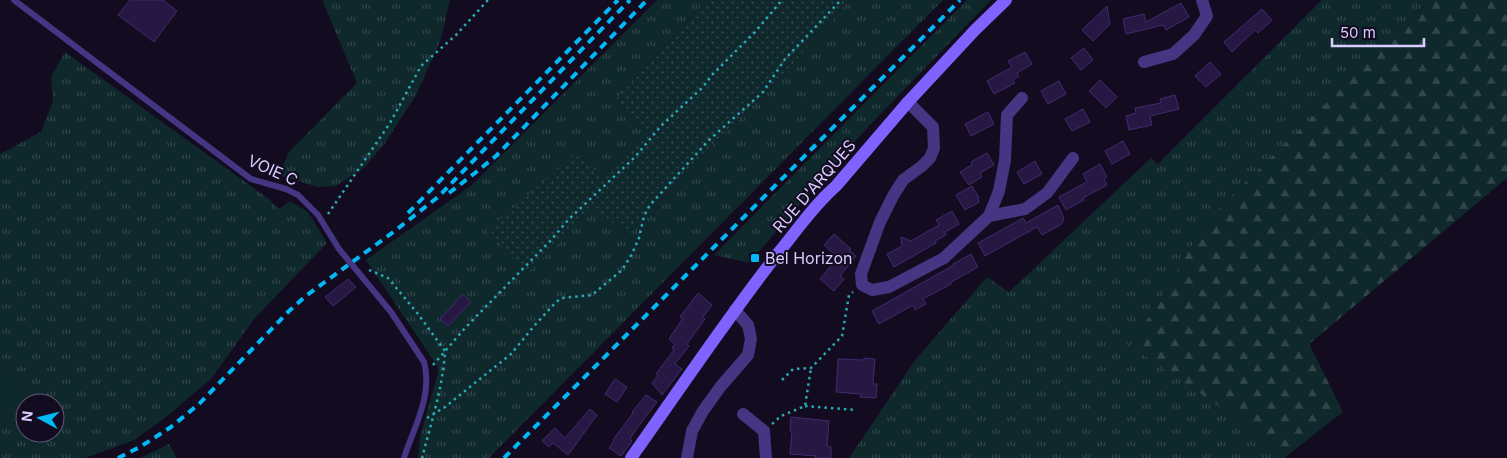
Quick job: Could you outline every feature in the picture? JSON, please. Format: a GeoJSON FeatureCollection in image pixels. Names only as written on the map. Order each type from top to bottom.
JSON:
{"type":"FeatureCollection","features":[{"type":"Feature","properties":{"kind":"main road","name":"RUE D'ARQUES"},"geometry":{"type":"LineString","coordinates":[[631,458],[754,283],[824,196],[836,186],[908,102],[975,30],[1006,0]]}},
{"type":"Feature","properties":{"kind":"street"},"geometry":{"type":"LineString","coordinates":[[1144,62],[1173,54],[1194,35],[1207,16],[1202,0]]}},
{"type":"Feature","properties":{"kind":"street"},"geometry":{"type":"LineString","coordinates":[[908,102],[932,127],[934,148],[930,158],[903,180],[892,196],[880,222],[861,274],[862,285],[872,290],[889,286],[944,258],[989,216],[999,191],[1006,160],[1007,115],[1022,98]]}},
{"type":"Feature","properties":{"kind":"street"},"geometry":{"type":"LineString","coordinates":[[989,216],[1025,210],[1047,193],[1072,158]]}},
{"type":"Feature","properties":{"kind":"street"},"geometry":{"type":"LineString","coordinates":[[687,458],[692,432],[703,411],[721,386],[748,355],[751,340],[748,325],[735,310]]}},
{"type":"Feature","properties":{"kind":"street"},"geometry":{"type":"LineString","coordinates":[[743,414],[764,431],[766,458]]}},
{"type":"Feature","properties":{"kind":"lane","name":"VOIE C"},"geometry":{"type":"LineString","coordinates":[[14,0],[244,174],[298,195],[318,215],[339,249],[391,312],[424,362],[427,388],[418,424],[404,458]]}},
{"type":"Feature","properties":{"kind":"path"},"geometry":{"type":"LineString","coordinates":[[326,218],[390,123],[421,66],[456,35],[488,0]]}},
{"type":"Feature","properties":{"kind":"path"},"geometry":{"type":"LineString","coordinates":[[426,370],[432,366],[465,328],[552,240],[569,219],[635,157],[661,126],[755,32],[782,0]]}},
{"type":"Feature","properties":{"kind":"path"},"geometry":{"type":"LineString","coordinates":[[418,424],[445,407],[511,354],[534,325],[556,302],[562,298],[592,295],[622,270],[632,254],[644,216],[650,206],[709,140],[763,92],[785,59],[841,0]]}},
{"type":"Feature","properties":{"kind":"path"},"geometry":{"type":"LineString","coordinates":[[805,406],[811,368],[842,336],[849,296],[862,285]]}},
{"type":"Feature","properties":{"kind":"path"},"geometry":{"type":"LineString","coordinates":[[782,380],[793,369],[811,368]]}},
{"type":"Feature","properties":{"kind":"path"},"geometry":{"type":"LineString","coordinates":[[764,431],[781,416],[805,406],[856,410]]}},
{"type":"Feature","properties":{"kind":"green space"},"geometry":{"type":"Polygon","coordinates":[[[324,0],[450,0],[440,42],[416,95],[385,143],[365,167],[336,186],[318,187],[279,175],[289,152],[357,83],[323,2],[324,0]]]}},
{"type":"Feature","properties":{"kind":"green space"},"geometry":{"type":"Polygon","coordinates":[[[657,0],[707,0],[615,100],[646,132],[601,177],[577,153],[593,208],[628,235],[711,147],[781,77],[850,0],[943,0],[489,458],[418,458],[420,437],[439,369],[366,260],[472,185],[657,0]]]}},
{"type":"Feature","properties":{"kind":"green space"},"geometry":{"type":"Polygon","coordinates":[[[707,0],[850,0],[781,77],[711,147],[629,235],[593,209],[528,273],[486,231],[577,153],[601,177],[645,132],[615,100],[707,0]]]}},
{"type":"Feature","properties":{"kind":"green space"},"geometry":{"type":"Polygon","coordinates":[[[967,0],[991,0],[865,130],[749,263],[714,255],[967,0]]]}},
{"type":"Feature","properties":{"kind":"green space"},"geometry":{"type":"Polygon","coordinates":[[[1322,0],[1428,0],[1131,345],[1289,454],[1284,458],[849,458],[916,359],[987,277],[1009,292],[1151,158],[1158,164],[1322,0]]]}},
{"type":"Feature","properties":{"kind":"green space"},"geometry":{"type":"Polygon","coordinates":[[[1428,0],[1507,0],[1507,178],[1309,344],[1343,412],[1289,454],[1131,346],[1209,218],[1424,7],[1428,0]]]}},
{"type":"Feature","properties":{"kind":"green space"},"geometry":{"type":"Polygon","coordinates":[[[65,52],[269,199],[279,209],[290,201],[308,212],[327,243],[254,319],[211,379],[166,417],[134,440],[85,458],[0,458],[0,426],[15,423],[15,443],[65,443],[65,393],[34,393],[28,382],[0,361],[0,154],[41,132],[53,101],[51,78],[65,52]]]}},
{"type":"Feature","properties":{"kind":"green space"},"geometry":{"type":"Polygon","coordinates":[[[0,361],[28,382],[34,393],[15,393],[15,423],[0,426],[0,361]]]}},
{"type":"Feature","properties":{"kind":"green space"},"geometry":{"type":"Polygon","coordinates":[[[169,444],[177,458],[140,458],[169,444]]]}},
{"type":"Feature","properties":{"kind":"building"},"geometry":{"type":"Polygon","coordinates":[[[130,0],[163,0],[177,11],[154,42],[118,15],[130,0]]]}},
{"type":"Feature","properties":{"kind":"building"},"geometry":{"type":"Polygon","coordinates":[[[1181,3],[1189,17],[1166,30],[1163,25],[1126,34],[1123,19],[1144,14],[1146,22],[1181,3]]]}},
{"type":"Feature","properties":{"kind":"building"},"geometry":{"type":"Polygon","coordinates":[[[1107,6],[1110,24],[1093,41],[1082,30],[1107,6]]]}},
{"type":"Feature","properties":{"kind":"building"},"geometry":{"type":"Polygon","coordinates":[[[1262,9],[1272,20],[1258,33],[1255,30],[1232,52],[1224,42],[1262,9]]]}},
{"type":"Feature","properties":{"kind":"building"},"geometry":{"type":"Polygon","coordinates":[[[1084,48],[1093,60],[1081,70],[1071,58],[1084,48]]]}},
{"type":"Feature","properties":{"kind":"building"},"geometry":{"type":"Polygon","coordinates":[[[1025,52],[1032,64],[1017,73],[1019,76],[1013,80],[1015,83],[994,94],[987,81],[1012,67],[1008,61],[1025,52]]]}},
{"type":"Feature","properties":{"kind":"building"},"geometry":{"type":"Polygon","coordinates":[[[1210,62],[1221,74],[1206,87],[1195,76],[1210,62]]]}},
{"type":"Feature","properties":{"kind":"building"},"geometry":{"type":"Polygon","coordinates":[[[1100,80],[1117,97],[1106,108],[1089,91],[1100,80]]]}},
{"type":"Feature","properties":{"kind":"building"},"geometry":{"type":"Polygon","coordinates":[[[1059,81],[1066,94],[1048,104],[1041,91],[1059,81]]]}},
{"type":"Feature","properties":{"kind":"building"},"geometry":{"type":"Polygon","coordinates":[[[1175,95],[1179,109],[1150,116],[1152,125],[1129,130],[1126,116],[1136,113],[1135,108],[1161,103],[1160,99],[1175,95]]]}},
{"type":"Feature","properties":{"kind":"building"},"geometry":{"type":"Polygon","coordinates":[[[1083,109],[1090,122],[1072,131],[1065,119],[1083,109]]]}},
{"type":"Feature","properties":{"kind":"building"},"geometry":{"type":"Polygon","coordinates":[[[988,112],[994,124],[971,136],[965,124],[988,112]]]}},
{"type":"Feature","properties":{"kind":"building"},"geometry":{"type":"Polygon","coordinates":[[[1123,141],[1130,154],[1112,164],[1105,151],[1123,141]]]}},
{"type":"Feature","properties":{"kind":"building"},"geometry":{"type":"Polygon","coordinates":[[[987,153],[994,165],[980,173],[982,177],[969,185],[960,172],[972,165],[971,162],[987,153]]]}},
{"type":"Feature","properties":{"kind":"building"},"geometry":{"type":"Polygon","coordinates":[[[1035,161],[1042,174],[1024,184],[1017,172],[1035,161]]]}},
{"type":"Feature","properties":{"kind":"building"},"geometry":{"type":"Polygon","coordinates":[[[1100,164],[1107,177],[1104,179],[1107,185],[1066,210],[1059,197],[1087,182],[1083,174],[1100,164]]]}},
{"type":"Feature","properties":{"kind":"building"},"geometry":{"type":"Polygon","coordinates":[[[972,186],[979,198],[979,202],[965,210],[956,195],[972,186]]]}},
{"type":"Feature","properties":{"kind":"building"},"geometry":{"type":"Polygon","coordinates":[[[1058,205],[1064,218],[1060,225],[1042,235],[1037,227],[985,256],[978,243],[1023,218],[1026,223],[1058,205]]]}},
{"type":"Feature","properties":{"kind":"building"},"geometry":{"type":"Polygon","coordinates":[[[952,211],[959,224],[945,232],[946,235],[935,241],[936,243],[894,267],[887,254],[902,246],[901,237],[911,241],[939,225],[936,220],[952,211]]]}},
{"type":"Feature","properties":{"kind":"building"},"geometry":{"type":"Polygon","coordinates":[[[834,234],[856,256],[840,276],[844,279],[834,291],[820,279],[838,257],[824,245],[834,234]]]}},
{"type":"Feature","properties":{"kind":"building"},"geometry":{"type":"Polygon","coordinates":[[[971,254],[978,267],[923,299],[926,304],[915,310],[913,305],[879,324],[872,311],[971,254]]]}},
{"type":"Feature","properties":{"kind":"building"},"geometry":{"type":"Polygon","coordinates":[[[348,279],[356,287],[333,306],[325,297],[348,279]]]}},
{"type":"Feature","properties":{"kind":"building"},"geometry":{"type":"Polygon","coordinates":[[[698,293],[712,305],[703,317],[705,319],[687,344],[689,346],[675,364],[682,369],[662,395],[652,383],[658,375],[656,374],[674,350],[672,348],[675,344],[669,339],[683,318],[680,317],[698,293]]]}},
{"type":"Feature","properties":{"kind":"building"},"geometry":{"type":"Polygon","coordinates":[[[463,294],[471,302],[448,326],[440,319],[463,294]]]}},
{"type":"Feature","properties":{"kind":"building"},"geometry":{"type":"Polygon","coordinates":[[[864,358],[875,359],[873,384],[877,384],[876,398],[860,397],[861,394],[836,392],[838,359],[864,360],[864,358]]]}},
{"type":"Feature","properties":{"kind":"building"},"geometry":{"type":"Polygon","coordinates":[[[615,379],[627,387],[617,402],[605,394],[615,379]]]}},
{"type":"Feature","properties":{"kind":"building"},"geometry":{"type":"Polygon","coordinates":[[[646,395],[657,402],[637,428],[630,439],[632,441],[621,456],[609,448],[632,412],[646,395]]]}},
{"type":"Feature","properties":{"kind":"building"},"geometry":{"type":"Polygon","coordinates":[[[590,409],[597,415],[568,455],[553,443],[549,447],[542,441],[555,428],[565,438],[590,409]]]}},
{"type":"Feature","properties":{"kind":"building"},"geometry":{"type":"Polygon","coordinates":[[[791,417],[829,421],[827,446],[831,447],[831,458],[815,458],[816,456],[790,454],[791,417]]]}},
{"type":"Feature","properties":{"kind":"railway"},"geometry":{"type":"LineString","coordinates":[[408,213],[618,0]]}},
{"type":"Feature","properties":{"kind":"railway"},"geometry":{"type":"LineString","coordinates":[[118,458],[140,447],[171,427],[199,404],[289,311],[307,295],[438,197],[630,0]]}},
{"type":"Feature","properties":{"kind":"railway"},"geometry":{"type":"LineString","coordinates":[[449,193],[496,156],[647,0]]}},
{"type":"Feature","properties":{"kind":"railway"},"geometry":{"type":"LineString","coordinates":[[504,458],[960,0]]}},
{"type":"Feature","properties":{"kind":"place","name":"Bel Horizon"},"geometry":{"type":"Point","coordinates":[755,258]}}]}
